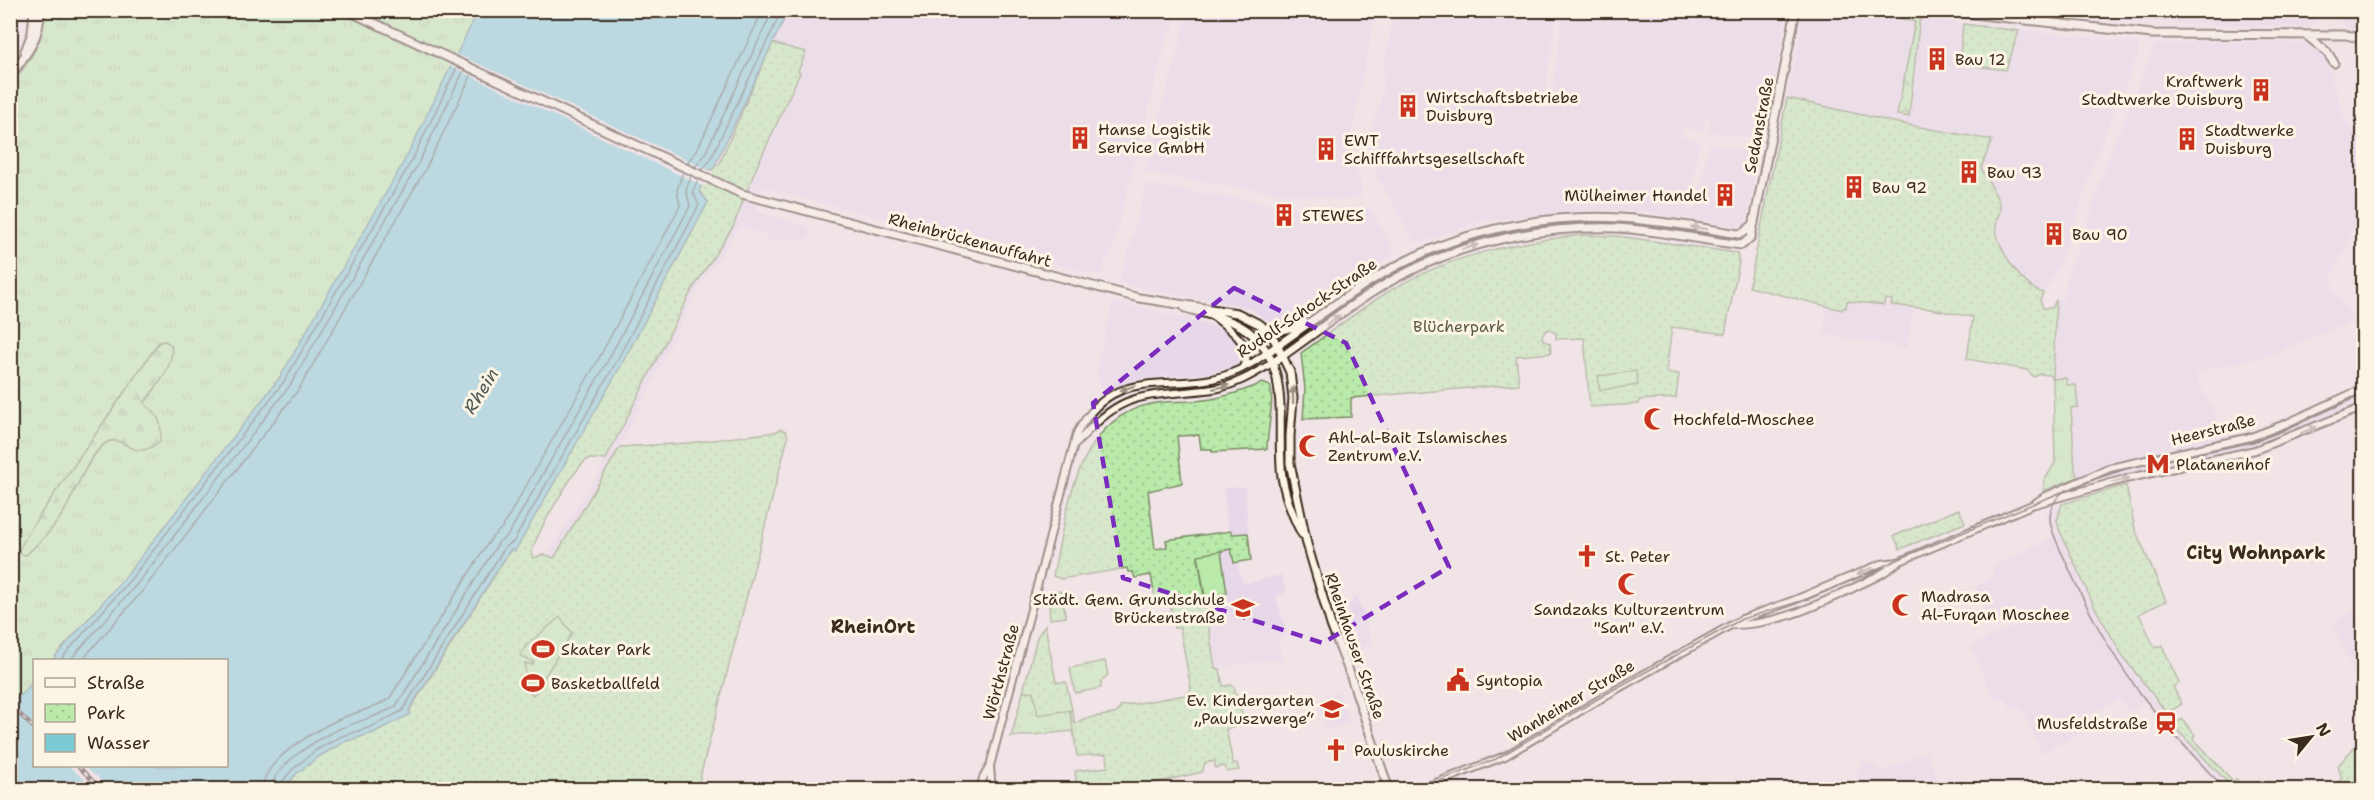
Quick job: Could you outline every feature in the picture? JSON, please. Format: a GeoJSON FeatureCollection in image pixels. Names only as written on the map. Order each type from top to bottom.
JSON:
{"type":"FeatureCollection","features":[{"type":"Feature","properties":{"kind":"main road"},"geometry":{"type":"LineString","coordinates":[[16,69],[32,33],[34,10]]}},
{"type":"Feature","properties":{"kind":"main road"},"geometry":{"type":"LineString","coordinates":[[10,76],[34,43],[40,10]]}},
{"type":"Feature","properties":{"kind":"main road","name":"Rheinbrückenauffahrt"},"geometry":{"type":"LineString","coordinates":[[346,10],[717,184],[756,198],[1115,292],[1177,305],[1212,316],[1241,326],[1258,340],[1272,363]]}},
{"type":"Feature","properties":{"kind":"main road","name":"Sedanstraße"},"geometry":{"type":"LineString","coordinates":[[1746,243],[1751,237],[1754,224],[1796,10]]}},
{"type":"Feature","properties":{"kind":"main road"},"geometry":{"type":"LineString","coordinates":[[1946,11],[2152,34],[2346,35],[2364,39]]}},
{"type":"Feature","properties":{"kind":"main road"},"geometry":{"type":"LineString","coordinates":[[2306,35],[2327,52],[2334,63]]}},
{"type":"Feature","properties":{"kind":"main road","name":"Rudolf-Schock-Straße"},"geometry":{"type":"LineString","coordinates":[[1267,353],[1369,281],[1403,262],[1464,237],[1533,223],[1618,218],[1738,234],[1754,224]]}},
{"type":"Feature","properties":{"kind":"main road","name":"Rudolf-Schock-Straße"},"geometry":{"type":"LineString","coordinates":[[1272,363],[1358,302],[1401,276],[1450,254],[1499,239],[1534,232],[1617,228],[1742,245],[1746,243]]}},
{"type":"Feature","properties":{"kind":"main road","name":"Rheinbrückenauffahrt"},"geometry":{"type":"LineString","coordinates":[[1177,305],[1204,306],[1237,313],[1261,325],[1284,355]]}},
{"type":"Feature","properties":{"kind":"main road"},"geometry":{"type":"LineString","coordinates":[[1261,325],[1278,331],[1295,325],[1311,323]]}},
{"type":"Feature","properties":{"kind":"main road","name":"Rheinhauser Straße"},"geometry":{"type":"LineString","coordinates":[[1284,355],[1292,382],[1290,463],[1307,544],[1331,625],[1389,789]]}},
{"type":"Feature","properties":{"kind":"main road","name":"Rheinhauser Straße"},"geometry":{"type":"LineString","coordinates":[[1272,363],[1281,405],[1282,478],[1297,525],[1307,544]]}},
{"type":"Feature","properties":{"kind":"street"},"geometry":{"type":"LineString","coordinates":[[1212,316],[1235,333],[1242,343],[1247,360],[1242,369]]}},
{"type":"Feature","properties":{"kind":"street","name":"Rudolf-Schock-Straße"},"geometry":{"type":"LineString","coordinates":[[1038,585],[1077,433],[1090,412],[1117,392],[1147,384],[1211,379],[1242,369],[1267,353]]}},
{"type":"Feature","properties":{"kind":"street","name":"Rudolf-Schock-Straße"},"geometry":{"type":"LineString","coordinates":[[1074,446],[1098,419],[1128,400],[1164,392],[1215,389],[1251,375],[1272,363]]}},
{"type":"Feature","properties":{"kind":"street","name":"Heerstraße"},"geometry":{"type":"LineString","coordinates":[[2034,504],[2044,497],[2110,468],[2251,437],[2364,388]]}},
{"type":"Feature","properties":{"kind":"street","name":"Heerstraße"},"geometry":{"type":"LineString","coordinates":[[1792,601],[1881,564],[1898,562],[2034,504],[2125,479],[2255,450],[2364,407]]}},
{"type":"Feature","properties":{"kind":"street","name":"Heerstraße"},"geometry":{"type":"LineString","coordinates":[[1784,616],[1831,599],[1885,573],[1898,562]]}},
{"type":"Feature","properties":{"kind":"street","name":"Wörthstraße"},"geometry":{"type":"LineString","coordinates":[[980,789],[982,778],[990,766],[1038,585]]}},
{"type":"Feature","properties":{"kind":"street","name":"Wanheimer Straße"},"geometry":{"type":"LineString","coordinates":[[1418,789],[1505,756],[1612,692],[1742,619],[1792,601]]}},
{"type":"Feature","properties":{"kind":"street","name":"Wanheimer Straße"},"geometry":{"type":"LineString","coordinates":[[1732,625],[1784,616]]}},
{"type":"Feature","properties":{"kind":"street","name":"Wörthstraße"},"geometry":{"type":"LineString","coordinates":[[989,789],[990,766]]}},
{"type":"Feature","properties":{"kind":"highlighted area"},"geometry":{"type":"Polygon","coordinates":[[[1234,288],[1346,343],[1449,567],[1323,643],[1123,578],[1093,403],[1234,288]]]}},
{"type":"Feature","properties":{"kind":"shaded area"},"geometry":{"type":"Polygon","coordinates":[[[2313,10],[2317,19],[2304,28],[2146,22],[2007,11],[2313,10]]]}},
{"type":"Feature","properties":{"kind":"shaded area"},"geometry":{"type":"Polygon","coordinates":[[[788,11],[1177,11],[1172,32],[1168,33],[1110,258],[1106,257],[1101,276],[761,187],[756,212],[807,226],[810,238],[767,241],[767,234],[740,227],[695,294],[620,447],[526,604],[396,790],[596,477],[692,290],[733,227],[754,173],[800,73],[797,72],[806,52],[772,43],[788,11]]]}},
{"type":"Feature","properties":{"kind":"shaded area"},"geometry":{"type":"Polygon","coordinates":[[[1188,11],[1376,11],[1352,131],[1356,166],[1362,188],[1361,196],[1346,200],[1248,189],[1145,172],[1188,11]]]}},
{"type":"Feature","properties":{"kind":"shaded area"},"geometry":{"type":"Polygon","coordinates":[[[1394,11],[1557,11],[1543,108],[1549,109],[1564,11],[1788,11],[1762,140],[1709,131],[1710,118],[1707,117],[1703,130],[1683,128],[1681,136],[1700,142],[1687,209],[1695,210],[1710,143],[1759,154],[1747,223],[1745,225],[1738,223],[1737,226],[1645,212],[1591,210],[1483,221],[1422,242],[1414,242],[1377,177],[1370,145],[1373,121],[1379,108],[1383,89],[1383,71],[1394,11]]]}},
{"type":"Feature","properties":{"kind":"shaded area"},"geometry":{"type":"Polygon","coordinates":[[[1804,11],[1897,11],[1933,20],[2139,43],[2138,55],[2093,163],[2076,221],[2055,275],[2043,293],[2036,291],[2021,279],[2004,250],[1996,226],[2000,206],[1981,168],[1992,140],[1898,123],[1787,98],[1804,11]]]}},
{"type":"Feature","properties":{"kind":"shaded area"},"geometry":{"type":"Polygon","coordinates":[[[2328,11],[2363,11],[2363,33],[2346,26],[2328,11]]]}},
{"type":"Feature","properties":{"kind":"shaded area"},"geometry":{"type":"Polygon","coordinates":[[[2216,41],[2304,43],[2316,48],[2328,64],[2343,114],[2352,129],[2363,135],[2363,208],[2331,278],[2335,293],[2354,320],[2267,356],[2203,370],[2198,374],[2197,380],[2228,441],[2120,460],[2078,477],[2075,470],[2071,408],[2078,407],[2076,385],[2067,385],[2066,378],[2053,379],[2056,300],[2063,301],[2067,277],[2086,228],[2105,166],[2155,44],[2216,41]]]}},
{"type":"Feature","properties":{"kind":"shaded area"},"geometry":{"type":"Polygon","coordinates":[[[1147,184],[1340,215],[1370,208],[1395,253],[1387,260],[1348,281],[1297,316],[1279,324],[1273,324],[1249,308],[1144,289],[1119,282],[1147,184]]]}},
{"type":"Feature","properties":{"kind":"shaded area"},"geometry":{"type":"Polygon","coordinates":[[[1847,301],[1913,308],[1907,348],[1823,334],[1827,307],[1842,310],[1847,301]]]}},
{"type":"Feature","properties":{"kind":"shaded area"},"geometry":{"type":"Polygon","coordinates":[[[1113,302],[1183,317],[1226,331],[1238,344],[1241,351],[1240,361],[1233,367],[1210,373],[1156,377],[1108,389],[1101,386],[1097,377],[1098,362],[1113,302]]]}},
{"type":"Feature","properties":{"kind":"shaded area"},"geometry":{"type":"Polygon","coordinates":[[[2363,392],[2363,400],[2254,447],[2104,480],[2102,477],[2129,467],[2252,440],[2363,392]]]}},
{"type":"Feature","properties":{"kind":"shaded area"},"geometry":{"type":"Polygon","coordinates":[[[1245,487],[1248,533],[1232,534],[1228,531],[1223,488],[1245,487]]]}},
{"type":"Feature","properties":{"kind":"shaded area"},"geometry":{"type":"Polygon","coordinates":[[[2062,504],[2057,520],[2059,529],[2094,606],[2136,674],[2167,713],[2158,719],[2144,702],[2129,712],[2120,699],[2077,720],[2082,733],[2042,753],[2020,706],[2011,710],[2005,697],[1995,701],[1970,646],[2017,625],[2012,615],[1991,624],[1975,586],[1995,576],[1992,567],[2052,537],[2046,519],[2048,508],[2062,504]]]}},
{"type":"Feature","properties":{"kind":"shaded area","name":"Städt. Gem. Grundschule Brückenstraße"},"geometry":{"type":"Polygon","coordinates":[[[1231,549],[1233,563],[1237,563],[1243,584],[1281,575],[1287,592],[1276,596],[1288,636],[1278,638],[1283,665],[1278,666],[1277,659],[1215,668],[1198,555],[1231,549]]]}},
{"type":"Feature","properties":{"kind":"shaded area"},"geometry":{"type":"Polygon","coordinates":[[[1357,596],[1373,646],[1357,650],[1348,644],[1339,615],[1350,612],[1348,604],[1353,602],[1352,598],[1357,596]]]}},
{"type":"Feature","properties":{"kind":"shaded area"},"geometry":{"type":"Polygon","coordinates":[[[2363,604],[2363,689],[2360,689],[2333,622],[2363,604]]]}},
{"type":"Feature","properties":{"kind":"shaded area","name":"Ev. Kindergarten „Pauluszwerge“"},"geometry":{"type":"Polygon","coordinates":[[[1339,691],[1350,723],[1327,730],[1316,701],[1339,691]]]}},
{"type":"Feature","properties":{"kind":"shaded area"},"geometry":{"type":"Polygon","coordinates":[[[2173,725],[2234,789],[2222,789],[2173,739],[2165,730],[2173,725]]]}},
{"type":"Feature","properties":{"kind":"shaded area"},"geometry":{"type":"Polygon","coordinates":[[[1926,751],[1943,789],[1850,789],[1863,761],[1884,771],[1926,751]]]}},
{"type":"Feature","properties":{"kind":"green space"},"geometry":{"type":"Polygon","coordinates":[[[43,11],[484,11],[417,149],[292,368],[127,575],[53,659],[33,659],[33,682],[11,705],[11,86],[24,69],[42,32],[43,11]],[[165,341],[159,342],[31,528],[34,547],[62,515],[90,462],[104,445],[111,441],[118,441],[137,450],[154,412],[144,403],[159,383],[170,361],[171,345],[165,341]]]}},
{"type":"Feature","properties":{"kind":"green space"},"geometry":{"type":"Polygon","coordinates":[[[1869,11],[1897,11],[1920,16],[1909,117],[1897,115],[1915,22],[1869,11]]]}},
{"type":"Feature","properties":{"kind":"green space"},"geometry":{"type":"Polygon","coordinates":[[[1963,24],[2019,31],[2006,70],[1959,64],[1963,24]]]}},
{"type":"Feature","properties":{"kind":"green space"},"geometry":{"type":"Polygon","coordinates":[[[772,43],[806,52],[798,71],[800,73],[754,173],[733,227],[692,290],[606,459],[588,459],[574,474],[556,502],[532,552],[534,558],[544,554],[554,558],[620,447],[689,443],[775,432],[781,429],[786,431],[788,437],[697,789],[283,790],[297,773],[320,756],[344,742],[373,733],[408,713],[511,549],[515,550],[619,369],[708,202],[699,191],[709,170],[719,164],[772,43]]]}},
{"type":"Feature","properties":{"kind":"green space"},"geometry":{"type":"Polygon","coordinates":[[[1787,98],[1898,123],[1992,140],[1981,168],[1999,203],[1996,226],[2001,245],[2019,275],[2043,293],[2040,300],[2043,308],[2052,308],[2056,300],[2053,379],[2049,375],[2040,374],[2034,377],[2027,370],[1967,359],[1973,317],[1931,309],[1891,305],[1892,300],[1885,299],[1884,305],[1847,301],[1846,308],[1842,310],[1749,287],[1787,98]]]}},
{"type":"Feature","properties":{"kind":"green space"},"geometry":{"type":"Polygon","coordinates":[[[1599,221],[1635,223],[1735,237],[1734,240],[1655,229],[1618,227],[1544,228],[1507,234],[1431,258],[1430,254],[1471,240],[1513,230],[1599,221]]]}},
{"type":"Feature","properties":{"kind":"green space","name":"Blücherpark"},"geometry":{"type":"Polygon","coordinates":[[[1582,235],[1618,236],[1737,253],[1739,262],[1725,334],[1672,327],[1666,372],[1679,374],[1676,398],[1639,400],[1639,404],[1590,407],[1584,338],[1556,339],[1556,334],[1549,329],[1542,337],[1544,341],[1550,343],[1551,353],[1516,356],[1519,384],[1351,398],[1351,417],[1303,419],[1305,389],[1301,353],[1383,295],[1430,271],[1479,253],[1530,242],[1582,235]]]}},
{"type":"Feature","properties":{"kind":"green space"},"geometry":{"type":"Polygon","coordinates":[[[165,341],[171,345],[170,361],[164,376],[144,403],[159,420],[160,442],[141,450],[113,440],[104,444],[92,458],[55,524],[26,555],[21,554],[19,550],[31,528],[159,342],[165,341]]]}},
{"type":"Feature","properties":{"kind":"green space"},"geometry":{"type":"Polygon","coordinates":[[[1636,371],[1638,385],[1600,390],[1598,376],[1636,371]]]}},
{"type":"Feature","properties":{"kind":"green space"},"geometry":{"type":"Polygon","coordinates":[[[2066,378],[2067,385],[2076,385],[2078,407],[2071,408],[2075,470],[2078,477],[2043,491],[2044,481],[2055,463],[2053,379],[2066,378]]]}},
{"type":"Feature","properties":{"kind":"green space"},"geometry":{"type":"Polygon","coordinates":[[[1263,383],[1270,386],[1271,392],[1267,449],[1212,452],[1212,449],[1201,449],[1199,435],[1177,436],[1182,483],[1148,491],[1155,549],[1167,547],[1166,540],[1231,531],[1232,534],[1248,533],[1251,560],[1234,563],[1231,549],[1198,556],[1215,668],[1220,669],[1223,686],[1234,687],[1245,724],[1226,729],[1233,763],[1237,763],[1239,770],[1227,772],[1225,766],[1215,768],[1215,761],[1205,763],[1202,772],[1129,789],[1077,789],[1075,771],[1108,767],[1107,754],[1077,756],[1070,710],[1038,715],[1033,691],[1023,692],[1037,637],[1045,625],[1056,682],[1066,682],[1075,724],[1083,719],[1117,713],[1121,706],[1186,695],[1191,689],[1180,628],[1174,628],[1170,603],[1166,596],[1155,598],[1151,575],[1135,578],[1133,572],[1128,572],[1127,568],[1061,579],[1053,576],[1063,525],[1079,472],[1090,448],[1106,428],[1126,413],[1156,403],[1220,397],[1263,383]]]}},
{"type":"Feature","properties":{"kind":"green space"},"geometry":{"type":"Polygon","coordinates":[[[2126,485],[2135,529],[2166,601],[2139,614],[2155,648],[2162,645],[2179,683],[2173,687],[2182,704],[2167,713],[2124,658],[2094,606],[2057,520],[2062,504],[2126,485]]]}},
{"type":"Feature","properties":{"kind":"green space"},"geometry":{"type":"Polygon","coordinates":[[[1959,509],[1965,523],[1900,549],[1894,536],[1959,509]]]}},
{"type":"Feature","properties":{"kind":"green space"},"geometry":{"type":"Polygon","coordinates":[[[1221,551],[1227,593],[1205,597],[1198,555],[1221,551]]]}},
{"type":"Feature","properties":{"kind":"green space"},"geometry":{"type":"Polygon","coordinates":[[[1061,591],[1066,617],[1050,619],[1048,592],[1061,591]]]}},
{"type":"Feature","properties":{"kind":"green space","name":"Skater Park"},"geometry":{"type":"Polygon","coordinates":[[[560,617],[572,633],[533,695],[526,690],[525,663],[532,665],[534,662],[520,656],[526,646],[560,617]]]}},
{"type":"Feature","properties":{"kind":"green space"},"geometry":{"type":"Polygon","coordinates":[[[1105,661],[1108,675],[1101,681],[1101,688],[1075,693],[1070,668],[1105,661]]]}},
{"type":"Feature","properties":{"kind":"green space"},"geometry":{"type":"Polygon","coordinates":[[[1033,691],[1070,710],[1074,731],[1011,737],[1023,692],[1033,691]]]}},
{"type":"Feature","properties":{"kind":"green space"},"geometry":{"type":"Polygon","coordinates":[[[2182,719],[2195,735],[2193,738],[2233,781],[2236,779],[2246,789],[2234,789],[2180,733],[2173,725],[2182,719]]]}},
{"type":"Feature","properties":{"kind":"green space"},"geometry":{"type":"Polygon","coordinates":[[[2363,733],[2363,789],[2332,789],[2342,778],[2338,766],[2361,739],[2363,733]]]}},
{"type":"Feature","properties":{"kind":"water","name":"Rhein"},"geometry":{"type":"Polygon","coordinates":[[[478,11],[788,11],[713,169],[709,170],[699,191],[708,202],[619,369],[515,551],[511,549],[409,709],[410,714],[373,733],[344,742],[320,756],[297,773],[283,789],[11,790],[11,705],[33,682],[33,767],[228,767],[228,659],[53,659],[127,575],[280,377],[406,158],[478,11]]]}},
{"type":"Feature","properties":{"kind":"pier"},"geometry":{"type":"Polygon","coordinates":[[[454,53],[713,172],[705,187],[448,65],[454,53]]]}},
{"type":"Feature","properties":{"kind":"pier"},"geometry":{"type":"Polygon","coordinates":[[[70,767],[85,767],[95,776],[98,775],[98,778],[110,789],[92,787],[80,789],[87,782],[70,767]]]}},
{"type":"Feature","properties":{"kind":"tram line"},"geometry":{"type":"LineString","coordinates":[[1415,790],[1496,759],[1611,691],[1742,619],[1811,598],[1913,553],[2089,481],[2129,468],[2253,442],[2364,394]]}},
{"type":"Feature","properties":{"kind":"tram line"},"geometry":{"type":"LineString","coordinates":[[2064,491],[2052,507],[2051,524],[2097,626],[2145,700],[2226,790]]}},
{"type":"Feature","properties":{"kind":"railway"},"geometry":{"type":"LineString","coordinates":[[10,705],[33,727]]}},
{"type":"Feature","properties":{"kind":"railway"},"geometry":{"type":"LineString","coordinates":[[79,767],[102,790]]}},
{"type":"Feature","properties":{"kind":"place","name":"Bau 12"},"geometry":{"type":"Point","coordinates":[1937,59]}},
{"type":"Feature","properties":{"kind":"place","name":"Kraftwerk Stadtwerke Duisburg"},"geometry":{"type":"Point","coordinates":[2261,90]}},
{"type":"Feature","properties":{"kind":"place","name":"Wirtschaftsbetriebe Duisburg"},"geometry":{"type":"Point","coordinates":[1408,106]}},
{"type":"Feature","properties":{"kind":"place","name":"Hanse Logistik Service GmbH"},"geometry":{"type":"Point","coordinates":[1080,138]}},
{"type":"Feature","properties":{"kind":"place","name":"Stadtwerke Duisburg"},"geometry":{"type":"Point","coordinates":[2187,139]}},
{"type":"Feature","properties":{"kind":"place","name":"EWT Schifffahrtsgesellschaft"},"geometry":{"type":"Point","coordinates":[1326,149]}},
{"type":"Feature","properties":{"kind":"place","name":"Bau 93"},"geometry":{"type":"Point","coordinates":[1969,172]}},
{"type":"Feature","properties":{"kind":"place","name":"Bau 92"},"geometry":{"type":"Point","coordinates":[1854,187]}},
{"type":"Feature","properties":{"kind":"place","name":"Mülheimer Handel"},"geometry":{"type":"Point","coordinates":[1725,195]}},
{"type":"Feature","properties":{"kind":"place","name":"STEWES"},"geometry":{"type":"Point","coordinates":[1284,215]}},
{"type":"Feature","properties":{"kind":"place","name":"Bau 90"},"geometry":{"type":"Point","coordinates":[2054,234]}},
{"type":"Feature","properties":{"kind":"place","name":"Hochfeld-Moschee"},"geometry":{"type":"Point","coordinates":[1655,419]}},
{"type":"Feature","properties":{"kind":"place","name":"Ahl-al-Bait Islamisches Zentrum e.V."},"geometry":{"type":"Point","coordinates":[1310,446]}},
{"type":"Feature","properties":{"kind":"place","name":"Platanenhof"},"geometry":{"type":"Point","coordinates":[2158,464]}},
{"type":"Feature","properties":{"kind":"place","name":"St. Peter"},"geometry":{"type":"Point","coordinates":[1587,556]}},
{"type":"Feature","properties":{"kind":"place","name":"Sandzaks Kulturzentrum \"San\" e.V."},"geometry":{"type":"Point","coordinates":[1629,584]}},
{"type":"Feature","properties":{"kind":"place","name":"Madrasa Al-Furqan Moschee"},"geometry":{"type":"Point","coordinates":[1903,605]}},
{"type":"Feature","properties":{"kind":"place","name":"Städt. Gem. Grundschule Brückenstraße"},"geometry":{"type":"Point","coordinates":[1243,608]}},
{"type":"Feature","properties":{"kind":"place","name":"Skater Park"},"geometry":{"type":"Point","coordinates":[543,649]}},
{"type":"Feature","properties":{"kind":"place","name":"Syntopia"},"geometry":{"type":"Point","coordinates":[1458,680]}},
{"type":"Feature","properties":{"kind":"place","name":"Basketballfeld"},"geometry":{"type":"Point","coordinates":[533,683]}},
{"type":"Feature","properties":{"kind":"place","name":"Ev. Kindergarten „Pauluszwerge“"},"geometry":{"type":"Point","coordinates":[1332,709]}},
{"type":"Feature","properties":{"kind":"place","name":"Musfeldstraße"},"geometry":{"type":"Point","coordinates":[2166,723]}},
{"type":"Feature","properties":{"kind":"place","name":"Pauluskirche"},"geometry":{"type":"Point","coordinates":[1336,750]}},
{"type":"Feature","properties":{"kind":"district","name":"City Wohnpark"},"geometry":{"type":"Point","coordinates":[2256,553]}},
{"type":"Feature","properties":{"kind":"district","name":"RheinOrt"},"geometry":{"type":"Point","coordinates":[873,627]}}]}
